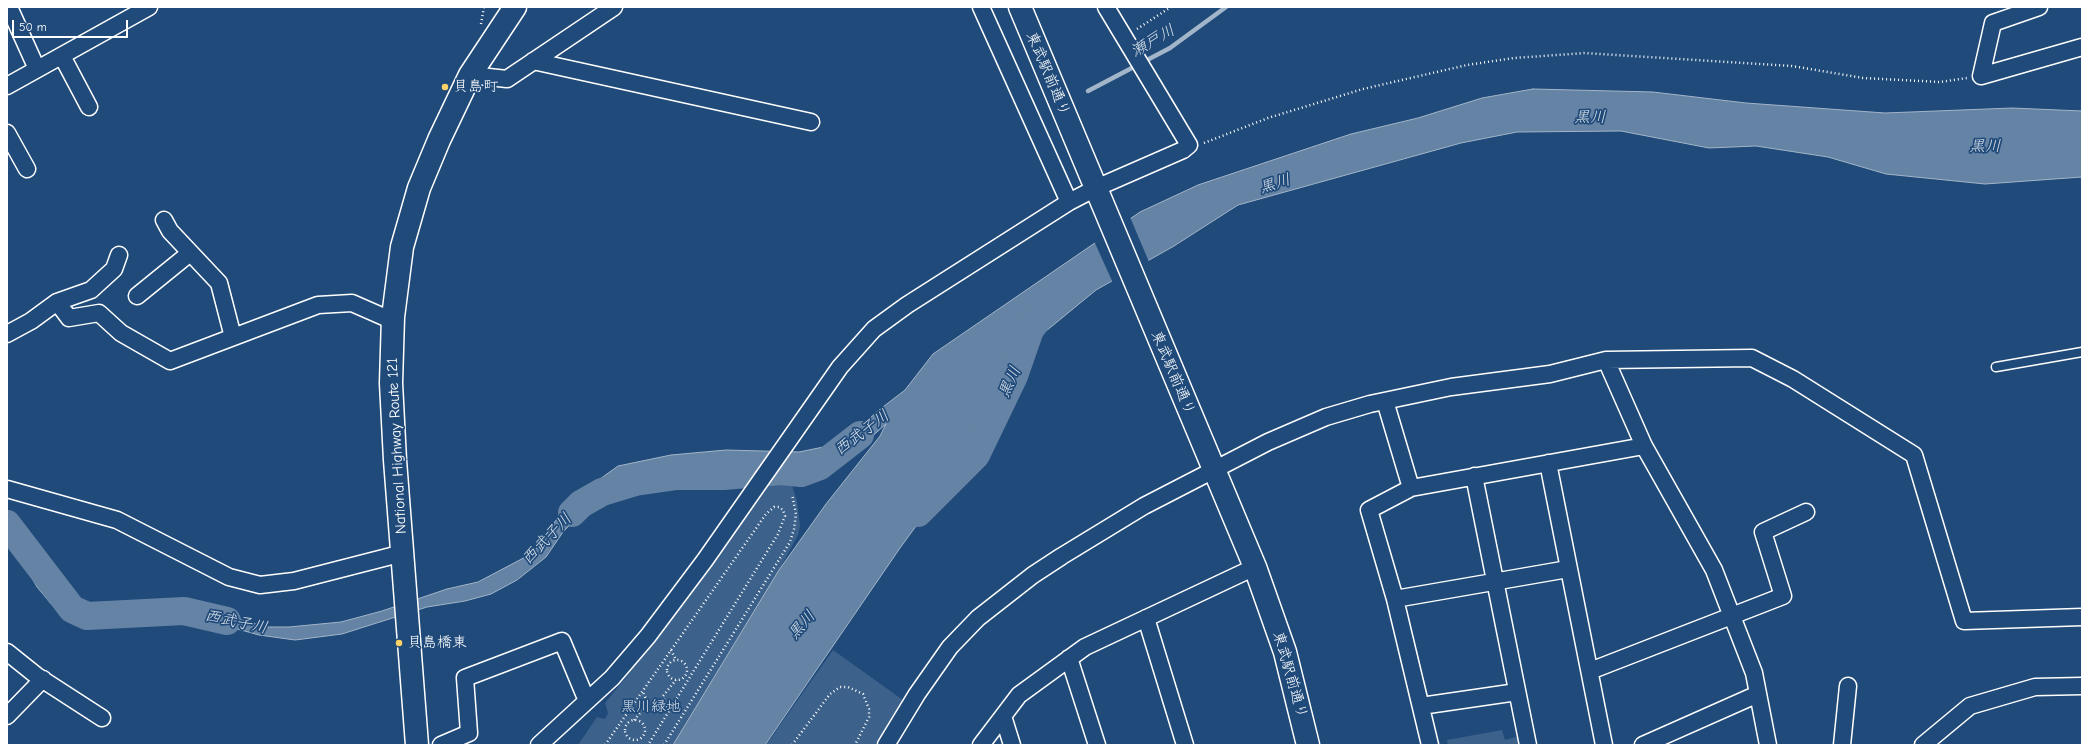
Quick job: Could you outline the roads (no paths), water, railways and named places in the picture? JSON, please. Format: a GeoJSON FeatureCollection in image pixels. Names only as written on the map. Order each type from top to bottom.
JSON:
{"type":"FeatureCollection","features":[{"type":"Feature","properties":{"kind":"main road","name":"National Highway Route 121"},"geometry":{"type":"LineString","coordinates":[[417,745],[395,460],[391,383],[393,321],[402,247],[419,188],[470,75],[515,7]]}},
{"type":"Feature","properties":{"kind":"main road","name":"東武駅前通り"},"geometry":{"type":"LineString","coordinates":[[1020,7],[1256,567],[1285,652],[1308,745]]}},
{"type":"Feature","properties":{"kind":"street"},"geometry":{"type":"LineString","coordinates":[[9,7],[37,69]]}},
{"type":"Feature","properties":{"kind":"street"},"geometry":{"type":"LineString","coordinates":[[470,75],[507,79],[614,7]]}},
{"type":"Feature","properties":{"kind":"street"},"geometry":{"type":"LineString","coordinates":[[981,7],[1069,202]]}},
{"type":"Feature","properties":{"kind":"street"},"geometry":{"type":"LineString","coordinates":[[539,745],[612,678],[648,636],[705,560],[840,367],[874,329],[907,305],[1069,202],[1098,194],[1190,145],[1106,7]]}},
{"type":"Feature","properties":{"kind":"street"},"geometry":{"type":"LineString","coordinates":[[2039,7],[1993,23],[1981,76],[2082,47]]}},
{"type":"Feature","properties":{"kind":"street"},"geometry":{"type":"LineString","coordinates":[[7,86],[147,8]]}},
{"type":"Feature","properties":{"kind":"street"},"geometry":{"type":"LineString","coordinates":[[62,56],[89,107]]}},
{"type":"Feature","properties":{"kind":"street"},"geometry":{"type":"LineString","coordinates":[[532,61],[811,122]]}},
{"type":"Feature","properties":{"kind":"street"},"geometry":{"type":"LineString","coordinates":[[7,133],[27,169]]}},
{"type":"Feature","properties":{"kind":"street"},"geometry":{"type":"LineString","coordinates":[[164,220],[170,231],[219,283],[233,337]]}},
{"type":"Feature","properties":{"kind":"street"},"geometry":{"type":"LineString","coordinates":[[137,296],[190,253]]}},
{"type":"Feature","properties":{"kind":"street"},"geometry":{"type":"LineString","coordinates":[[7,334],[31,321],[57,302],[91,290],[114,269],[119,255]]}},
{"type":"Feature","properties":{"kind":"street"},"geometry":{"type":"LineString","coordinates":[[57,302],[69,318],[99,313],[121,333],[170,361],[318,305],[352,303],[393,321]]}},
{"type":"Feature","properties":{"kind":"street"},"geometry":{"type":"LineString","coordinates":[[886,745],[917,694],[950,647],[978,618],[1033,575],[1095,534],[1212,464],[1326,417],[1385,401],[1451,387],[1550,374],[1606,360],[1752,358],[1793,379],[1914,455],[1964,621],[2082,617]]}},
{"type":"Feature","properties":{"kind":"street"},"geometry":{"type":"LineString","coordinates":[[1606,360],[1644,446],[1714,570],[1754,673],[1768,745]]}},
{"type":"Feature","properties":{"kind":"street"},"geometry":{"type":"LineString","coordinates":[[1385,401],[1411,488]]}},
{"type":"Feature","properties":{"kind":"street"},"geometry":{"type":"LineString","coordinates":[[1430,745],[1394,599],[1368,510],[1411,488],[1644,446]]}},
{"type":"Feature","properties":{"kind":"street"},"geometry":{"type":"LineString","coordinates":[[1548,463],[1604,745]]}},
{"type":"Feature","properties":{"kind":"street"},"geometry":{"type":"LineString","coordinates":[[1474,476],[1494,582],[1528,745]]}},
{"type":"Feature","properties":{"kind":"street"},"geometry":{"type":"LineString","coordinates":[[7,489],[117,520],[229,577],[260,585],[294,581],[403,553]]}},
{"type":"Feature","properties":{"kind":"street"},"geometry":{"type":"LineString","coordinates":[[1590,671],[1783,596],[1763,532],[1806,512]]}},
{"type":"Feature","properties":{"kind":"street"},"geometry":{"type":"LineString","coordinates":[[981,745],[1019,695],[1085,647],[1256,567]]}},
{"type":"Feature","properties":{"kind":"street"},"geometry":{"type":"LineString","coordinates":[[1394,599],[1568,569]]}},
{"type":"Feature","properties":{"kind":"street"},"geometry":{"type":"LineString","coordinates":[[1146,618],[1185,745]]}},
{"type":"Feature","properties":{"kind":"street"},"geometry":{"type":"LineString","coordinates":[[441,745],[469,734],[465,678],[562,641],[587,701]]}},
{"type":"Feature","properties":{"kind":"street"},"geometry":{"type":"LineString","coordinates":[[7,652],[43,679],[102,718]]}},
{"type":"Feature","properties":{"kind":"street"},"geometry":{"type":"LineString","coordinates":[[1069,658],[1097,745]]}},
{"type":"Feature","properties":{"kind":"street"},"geometry":{"type":"LineString","coordinates":[[7,716],[43,679]]}},
{"type":"Feature","properties":{"kind":"street"},"geometry":{"type":"LineString","coordinates":[[1842,745],[1848,686]]}},
{"type":"Feature","properties":{"kind":"street"},"geometry":{"type":"LineString","coordinates":[[1923,745],[1970,706],[2035,687],[2082,686]]}},
{"type":"Feature","properties":{"kind":"street"},"geometry":{"type":"LineString","coordinates":[[1421,706],[1517,692]]}},
{"type":"Feature","properties":{"kind":"street"},"geometry":{"type":"LineString","coordinates":[[1643,745],[1758,694]]}},
{"type":"Feature","properties":{"kind":"street"},"geometry":{"type":"LineString","coordinates":[[1003,716],[1012,745]]}},
{"type":"Feature","properties":{"kind":"lane"},"geometry":{"type":"LineString","coordinates":[[1996,367],[2082,352]]}},
{"type":"Feature","properties":{"kind":"water"},"geometry":{"type":"Polygon","coordinates":[[[1533,89],[1653,92],[1746,103],[1885,113],[2012,108],[2082,111],[2082,177],[1985,184],[1886,174],[1828,157],[1756,146],[1709,148],[1621,131],[1517,132],[1461,143],[1238,205],[1174,246],[1096,290],[1018,354],[971,451],[900,548],[765,745],[673,745],[779,570],[826,504],[880,436],[886,424],[860,447],[802,467],[740,464],[680,468],[625,476],[610,485],[588,506],[563,532],[546,557],[517,580],[491,594],[465,601],[427,607],[342,634],[295,640],[259,635],[223,625],[196,620],[107,626],[86,625],[70,619],[52,605],[37,587],[7,535],[7,518],[24,538],[50,583],[62,600],[75,608],[100,617],[199,612],[223,615],[267,627],[289,627],[341,622],[382,611],[447,589],[478,582],[533,553],[561,513],[593,484],[618,466],[671,455],[726,450],[799,452],[838,444],[847,439],[879,410],[905,390],[933,354],[1140,212],[1198,185],[1351,134],[1418,118],[1482,98],[1533,89]]]}},
{"type":"Feature","properties":{"kind":"waterway","name":"瀬戸川"},"geometry":{"type":"LineString","coordinates":[[1088,91],[1170,48],[1226,7]]}},
{"type":"Feature","properties":{"kind":"waterway","name":"黒川"},"geometry":{"type":"LineString","coordinates":[[918,513],[976,455],[1014,376],[1030,330],[1040,316]]}},
{"type":"Feature","properties":{"kind":"waterway","name":"西武子川"},"geometry":{"type":"LineString","coordinates":[[572,513],[581,504],[602,492],[635,482],[677,476],[724,476],[781,471],[801,473],[820,466],[860,435]]}},
{"type":"Feature","properties":{"kind":"waterway","name":"西武子川"},"geometry":{"type":"LineString","coordinates":[[7,524],[72,609],[87,616],[184,611],[227,621]]}},
{"type":"Feature","properties":{"kind":"place","name":"貝島町"},"geometry":{"type":"Point","coordinates":[445,87]}},
{"type":"Feature","properties":{"kind":"place","name":"貝島橋東"},"geometry":{"type":"Point","coordinates":[399,643]}},
{"type":"Feature","properties":{"kind":"park label","name":"黒川緑地"},"geometry":{"type":"Point","coordinates":[651,707]}}]}
